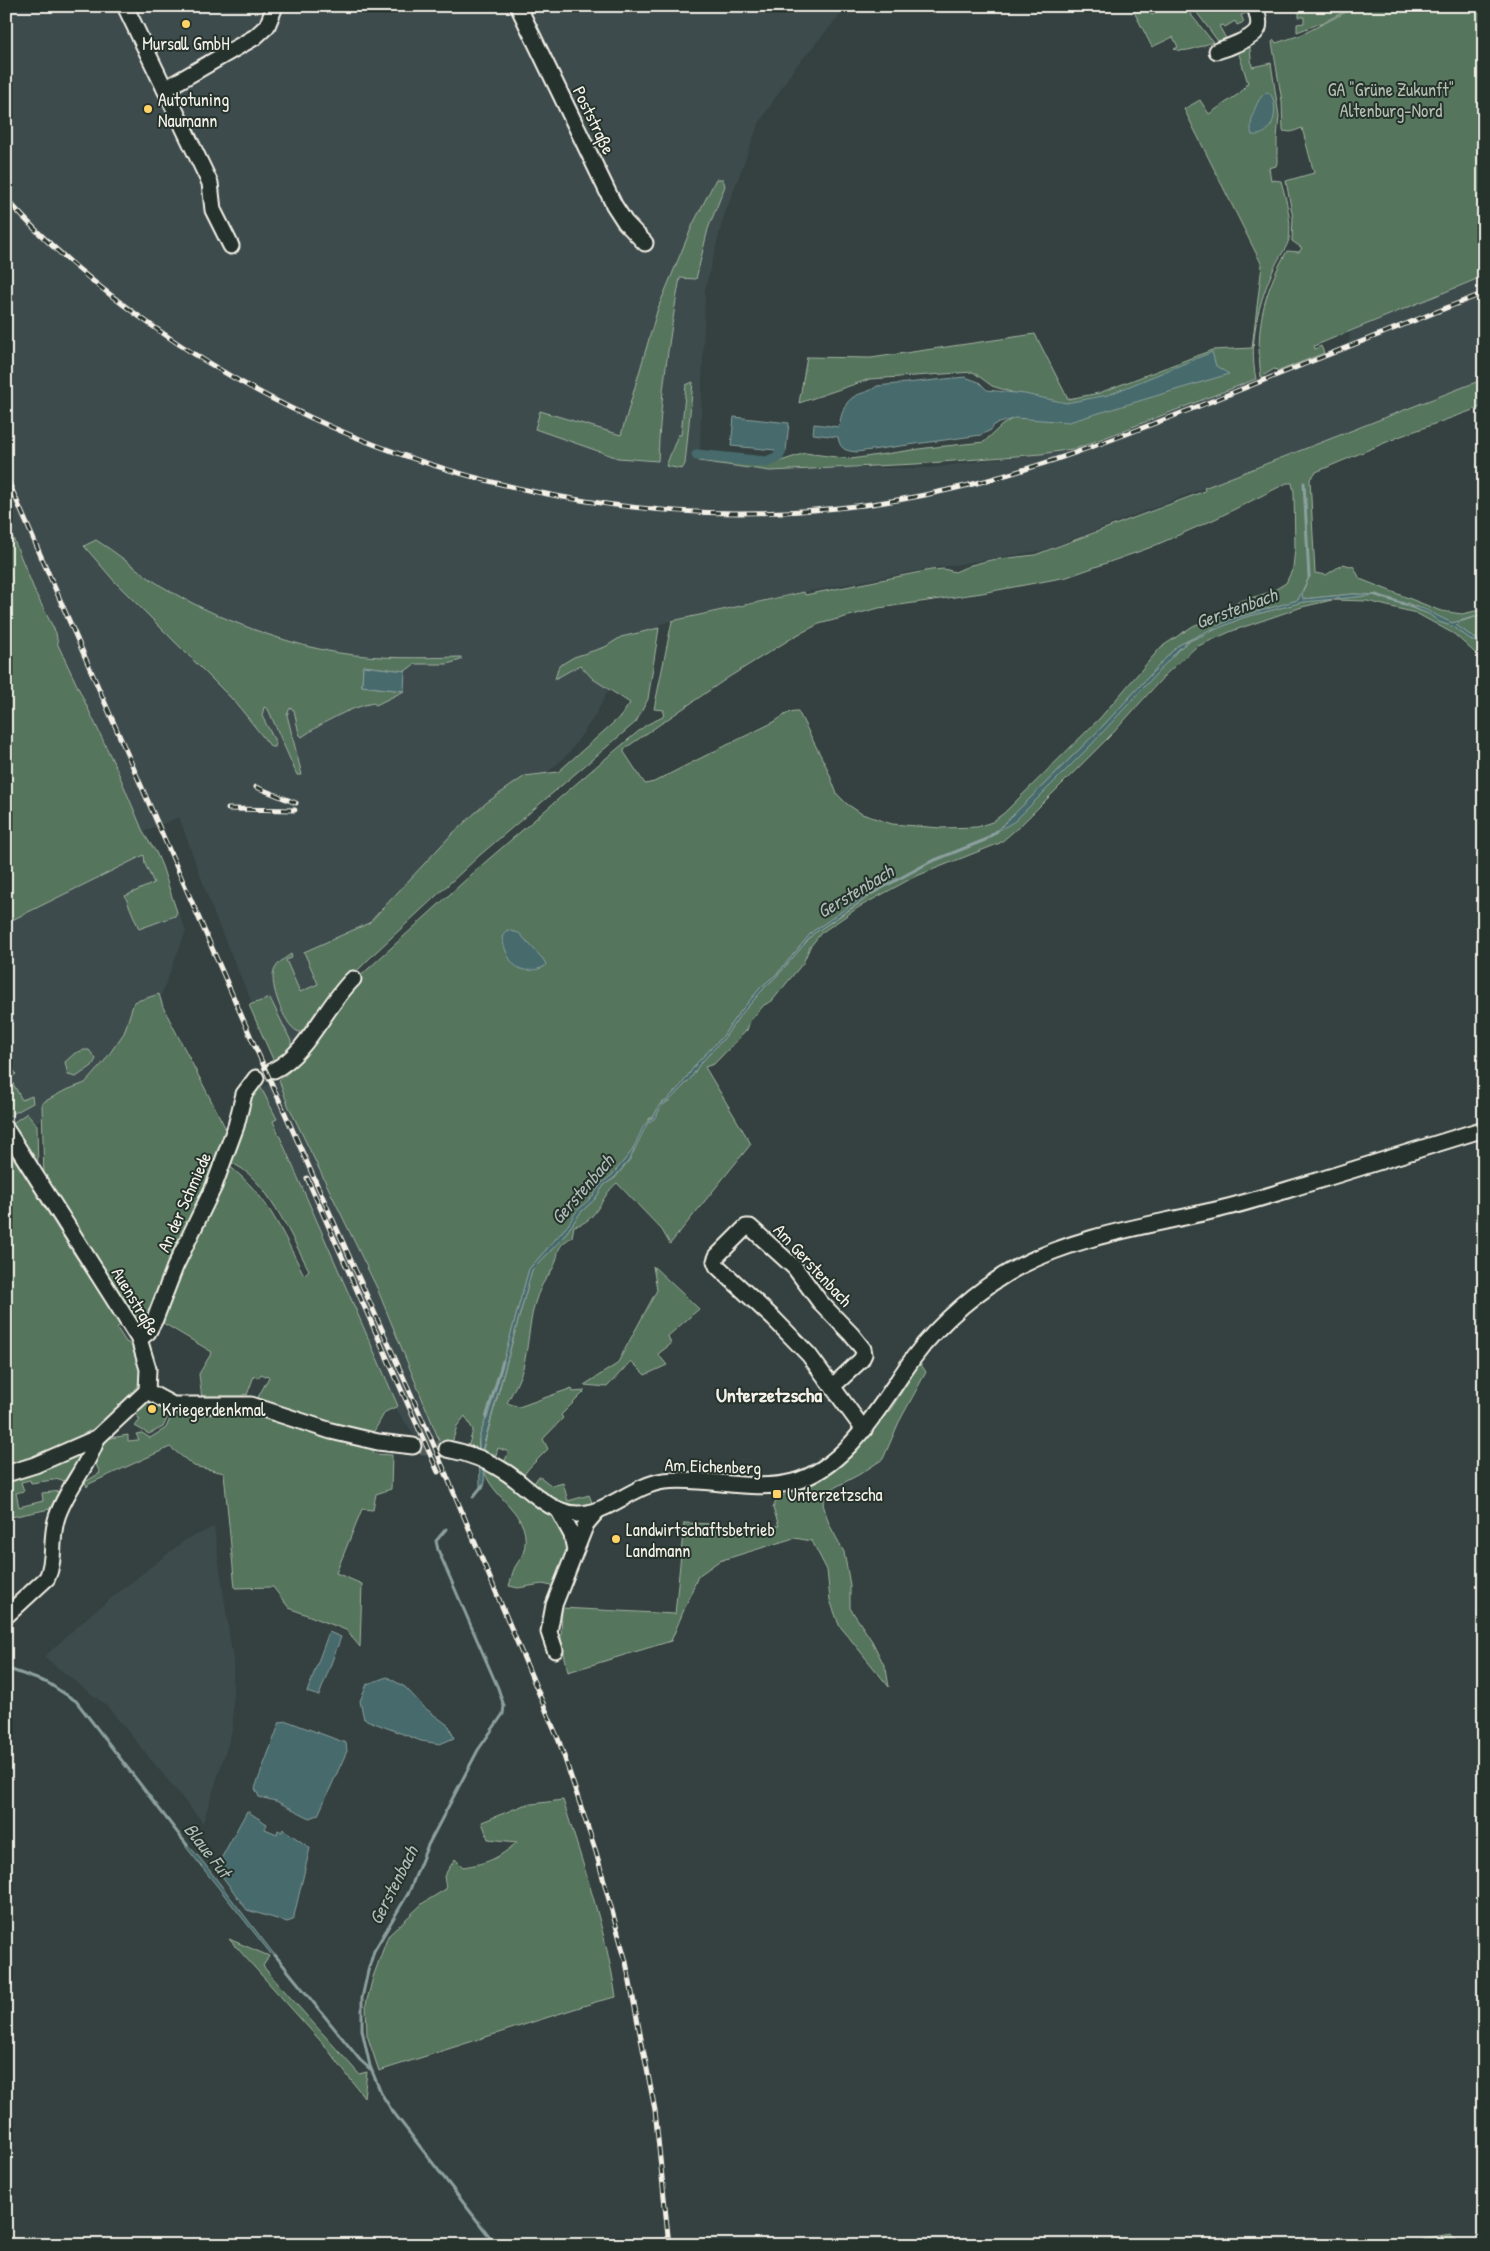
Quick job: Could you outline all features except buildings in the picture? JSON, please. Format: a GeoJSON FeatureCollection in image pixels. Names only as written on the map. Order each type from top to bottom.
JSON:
{"type":"FeatureCollection","features":[{"type":"Feature","properties":{"kind":"street"},"geometry":{"type":"LineString","coordinates":[[125,6],[210,183],[213,210],[231,246]]}},
{"type":"Feature","properties":{"kind":"street","name":"Poststraße"},"geometry":{"type":"LineString","coordinates":[[518,6],[614,205],[625,222],[645,243]]}},
{"type":"Feature","properties":{"kind":"street"},"geometry":{"type":"LineString","coordinates":[[1217,51],[1235,45],[1256,33],[1258,26],[1255,6]]}},
{"type":"Feature","properties":{"kind":"street"},"geometry":{"type":"LineString","coordinates":[[165,90],[255,37],[267,26],[274,10]]}},
{"type":"Feature","properties":{"kind":"street"},"geometry":{"type":"LineString","coordinates":[[274,1070],[294,1056],[329,1006],[354,979]]}},
{"type":"Feature","properties":{"kind":"street","name":"An der Schmiede"},"geometry":{"type":"LineString","coordinates":[[139,1339],[148,1332],[175,1267],[214,1186],[236,1126],[244,1094],[256,1078]]}},
{"type":"Feature","properties":{"kind":"street","name":"Auenstraße"},"geometry":{"type":"LineString","coordinates":[[6,1129],[139,1339],[148,1368],[147,1390]]}},
{"type":"Feature","properties":{"kind":"street","name":"Am Eichenberg"},"geometry":{"type":"LineString","coordinates":[[447,1449],[471,1455],[488,1462],[559,1511],[577,1514],[597,1511],[634,1491],[660,1482],[707,1480],[769,1486],[796,1481],[817,1471],[840,1454],[864,1430],[915,1355],[951,1318],[989,1284],[1020,1266],[1048,1253],[1122,1230],[1228,1208],[1484,1129]]}},
{"type":"Feature","properties":{"kind":"street","name":"Am Gerstenbach"},"geometry":{"type":"LineString","coordinates":[[833,1386],[861,1360],[864,1354],[863,1349],[820,1302],[795,1268],[750,1227],[746,1227],[717,1256],[715,1261],[717,1266],[774,1319],[809,1355],[864,1430]]}},
{"type":"Feature","properties":{"kind":"street"},"geometry":{"type":"LineString","coordinates":[[6,1474],[35,1465],[97,1438],[147,1390],[173,1405],[251,1405],[331,1431],[378,1442],[414,1446]]}},
{"type":"Feature","properties":{"kind":"street"},"geometry":{"type":"LineString","coordinates":[[6,1616],[47,1578],[51,1570],[53,1535],[58,1514],[92,1456],[97,1438]]}},
{"type":"Feature","properties":{"kind":"street"},"geometry":{"type":"LineString","coordinates":[[559,1511],[572,1535],[575,1550]]}},
{"type":"Feature","properties":{"kind":"street"},"geometry":{"type":"LineString","coordinates":[[555,1650],[550,1632],[556,1597],[586,1524],[597,1511]]}},
{"type":"Feature","properties":{"kind":"shaded area"},"geometry":{"type":"Polygon","coordinates":[[[6,6],[848,6],[793,70],[758,125],[723,219],[705,289],[700,453],[779,468],[930,468],[1078,448],[1349,343],[1350,332],[1484,276],[1484,379],[1045,550],[922,570],[757,601],[659,624],[659,628],[633,642],[596,714],[569,753],[377,930],[290,1057],[260,1022],[214,914],[179,817],[145,831],[186,931],[162,993],[95,1099],[58,1116],[6,1130],[6,6]]]}},
{"type":"Feature","properties":{"kind":"shaded area"},"geometry":{"type":"Polygon","coordinates":[[[279,1080],[288,1105],[377,1288],[437,1438],[418,1440],[393,1405],[261,1088],[279,1080]]]}},
{"type":"Feature","properties":{"kind":"shaded area"},"geometry":{"type":"Polygon","coordinates":[[[214,1527],[233,1660],[233,1728],[203,1823],[107,1706],[44,1657],[90,1615],[185,1540],[214,1527]]]}},
{"type":"Feature","properties":{"kind":"green space"},"geometry":{"type":"Polygon","coordinates":[[[1131,6],[1146,6],[1152,15],[1165,8],[1164,6],[1184,6],[1213,42],[1183,51],[1174,49],[1178,47],[1173,37],[1152,47],[1131,6]]]}},
{"type":"Feature","properties":{"kind":"green space"},"geometry":{"type":"Polygon","coordinates":[[[1192,6],[1251,6],[1250,12],[1241,15],[1244,22],[1237,25],[1235,21],[1225,27],[1223,25],[1219,26],[1229,44],[1220,44],[1192,6]]]}},
{"type":"Feature","properties":{"kind":"green space"},"geometry":{"type":"Polygon","coordinates":[[[1302,6],[1355,6],[1324,22],[1297,32],[1297,24],[1304,23],[1304,17],[1299,17],[1299,9],[1302,6]]]}},
{"type":"Feature","properties":{"kind":"green space","name":"GA \"Grüne Zukunft\" Altenburg-Nord"},"geometry":{"type":"Polygon","coordinates":[[[1358,6],[1484,6],[1484,276],[1314,346],[1315,349],[1321,346],[1324,353],[1279,371],[1274,369],[1261,377],[1259,360],[1260,327],[1267,297],[1287,251],[1299,252],[1302,248],[1292,241],[1293,218],[1286,181],[1314,173],[1302,128],[1291,132],[1283,131],[1282,101],[1272,42],[1274,40],[1276,43],[1301,35],[1358,6]]]}},
{"type":"Feature","properties":{"kind":"green space"},"geometry":{"type":"Polygon","coordinates":[[[1249,40],[1252,67],[1271,63],[1279,116],[1277,163],[1276,166],[1269,168],[1271,180],[1281,181],[1290,224],[1288,242],[1269,279],[1256,321],[1253,351],[1256,379],[1078,448],[1041,454],[916,464],[770,471],[699,461],[701,458],[755,465],[772,464],[805,453],[851,459],[984,442],[1002,425],[1015,417],[1014,393],[992,386],[973,372],[870,379],[799,403],[807,357],[871,358],[1035,334],[1068,399],[1099,393],[1212,350],[1252,348],[1262,265],[1184,109],[1200,100],[1209,114],[1240,93],[1248,83],[1237,48],[1249,40]]]}},
{"type":"Feature","properties":{"kind":"green space"},"geometry":{"type":"Polygon","coordinates":[[[716,179],[723,179],[725,186],[708,229],[696,279],[680,278],[666,369],[658,461],[618,458],[535,429],[540,411],[621,435],[658,308],[693,224],[716,179]]]}},
{"type":"Feature","properties":{"kind":"green space"},"geometry":{"type":"Polygon","coordinates":[[[1484,379],[1484,406],[1401,436],[1316,472],[1310,479],[1315,573],[1326,575],[1343,564],[1354,567],[1360,579],[1441,611],[1462,614],[1484,609],[1484,661],[1454,634],[1416,613],[1367,601],[1332,600],[1302,607],[1232,631],[1196,647],[1166,674],[1114,732],[1020,826],[1000,843],[914,877],[859,907],[821,933],[810,947],[803,963],[772,1001],[764,1005],[750,1021],[747,1030],[714,1064],[705,1067],[751,1144],[670,1244],[662,1230],[617,1183],[588,1220],[574,1226],[572,1237],[560,1248],[552,1270],[543,1283],[538,1295],[532,1314],[523,1369],[507,1403],[519,1407],[572,1388],[573,1392],[585,1391],[561,1415],[563,1418],[543,1439],[548,1449],[523,1476],[503,1464],[509,1452],[498,1448],[496,1455],[482,1453],[532,1270],[561,1240],[581,1212],[595,1199],[604,1185],[615,1178],[630,1159],[644,1129],[632,1151],[612,1175],[602,1183],[593,1197],[577,1212],[529,1269],[492,1402],[479,1438],[478,1452],[468,1448],[473,1430],[465,1416],[457,1426],[452,1443],[441,1445],[377,1288],[288,1105],[279,1080],[289,1072],[356,980],[483,864],[599,764],[646,725],[663,717],[664,710],[654,709],[672,621],[804,592],[805,595],[931,570],[944,569],[955,572],[971,565],[991,560],[1035,555],[1205,491],[1204,488],[1484,379]],[[1287,483],[1213,520],[1149,548],[1067,577],[982,593],[879,608],[819,624],[797,635],[729,677],[624,749],[624,752],[645,784],[654,782],[787,714],[798,711],[827,768],[837,794],[847,804],[862,814],[892,824],[941,828],[977,827],[992,822],[1004,813],[1100,718],[1161,647],[1193,626],[1219,615],[1240,601],[1271,592],[1286,583],[1293,568],[1295,548],[1294,492],[1292,483],[1287,483]],[[1309,577],[1298,600],[1232,619],[1177,646],[1101,728],[997,831],[1046,789],[1179,649],[1189,641],[1242,618],[1303,602],[1376,595],[1353,594],[1302,599],[1302,593],[1309,577]],[[1407,603],[1406,606],[1429,614],[1439,622],[1454,627],[1473,641],[1480,642],[1456,625],[1459,622],[1482,615],[1452,623],[1407,603]],[[869,897],[861,898],[812,932],[777,974],[762,986],[735,1018],[723,1036],[696,1064],[682,1084],[666,1101],[660,1104],[654,1116],[649,1119],[647,1124],[656,1117],[661,1106],[670,1100],[691,1078],[699,1065],[725,1037],[738,1018],[813,934],[869,897]]]}},
{"type":"Feature","properties":{"kind":"green space"},"geometry":{"type":"Polygon","coordinates":[[[693,382],[685,464],[682,469],[666,466],[678,435],[681,435],[686,385],[693,382]]]}},
{"type":"Feature","properties":{"kind":"green space"},"geometry":{"type":"Polygon","coordinates":[[[6,521],[36,594],[56,633],[58,645],[118,772],[144,834],[156,852],[162,866],[177,912],[175,916],[139,929],[125,896],[154,883],[145,864],[144,855],[6,923],[6,521]]]}},
{"type":"Feature","properties":{"kind":"green space"},"geometry":{"type":"Polygon","coordinates":[[[96,540],[172,592],[218,615],[267,634],[339,653],[415,658],[461,657],[461,660],[447,664],[415,664],[405,671],[363,666],[362,686],[404,691],[376,705],[373,703],[364,705],[345,712],[302,737],[299,734],[294,710],[290,708],[287,715],[302,775],[297,775],[268,709],[264,707],[262,716],[276,743],[275,747],[271,747],[236,703],[115,582],[84,546],[96,540]]]}},
{"type":"Feature","properties":{"kind":"green space"},"geometry":{"type":"Polygon","coordinates":[[[659,628],[648,699],[636,722],[480,855],[376,952],[352,976],[308,1032],[298,1032],[292,1027],[283,1013],[274,985],[274,971],[279,963],[291,954],[292,958],[286,960],[300,992],[318,984],[304,952],[369,923],[452,834],[486,803],[525,776],[558,772],[621,716],[630,703],[593,679],[580,665],[555,679],[559,666],[574,657],[605,647],[621,637],[659,628]]]}},
{"type":"Feature","properties":{"kind":"green space"},"geometry":{"type":"Polygon","coordinates":[[[159,994],[163,1007],[229,1135],[150,1317],[135,1321],[44,1181],[42,1103],[64,1091],[85,1083],[103,1063],[124,1033],[134,1002],[159,994]]]}},
{"type":"Feature","properties":{"kind":"green space"},"geometry":{"type":"Polygon","coordinates":[[[270,998],[291,1041],[291,1051],[275,1064],[249,1005],[270,998]]]}},
{"type":"Feature","properties":{"kind":"green space"},"geometry":{"type":"Polygon","coordinates":[[[89,1050],[96,1059],[92,1066],[76,1077],[68,1075],[65,1062],[75,1053],[89,1050]]]}},
{"type":"Feature","properties":{"kind":"green space"},"geometry":{"type":"Polygon","coordinates":[[[11,1066],[16,1074],[10,1078],[22,1100],[32,1096],[33,1103],[6,1116],[9,1112],[6,1107],[6,1068],[11,1066]]]}},
{"type":"Feature","properties":{"kind":"green space"},"geometry":{"type":"Polygon","coordinates":[[[258,1082],[277,1119],[273,1121],[398,1406],[385,1412],[372,1435],[340,1429],[256,1401],[269,1377],[267,1375],[261,1374],[258,1378],[254,1376],[247,1395],[244,1394],[241,1398],[202,1399],[199,1374],[212,1352],[158,1320],[228,1165],[254,1189],[273,1215],[304,1275],[309,1270],[286,1225],[266,1193],[242,1169],[229,1162],[246,1103],[258,1082]]]}},
{"type":"Feature","properties":{"kind":"green space"},"geometry":{"type":"Polygon","coordinates":[[[27,1113],[37,1125],[38,1171],[10,1125],[27,1113]]]}},
{"type":"Feature","properties":{"kind":"green space"},"geometry":{"type":"Polygon","coordinates":[[[6,1146],[75,1256],[121,1324],[117,1328],[126,1342],[136,1347],[142,1371],[141,1380],[135,1394],[122,1409],[104,1422],[62,1446],[6,1470],[6,1146]]]}},
{"type":"Feature","properties":{"kind":"green space"},"geometry":{"type":"Polygon","coordinates":[[[653,1266],[699,1309],[668,1336],[671,1344],[658,1354],[667,1365],[645,1375],[631,1361],[607,1387],[584,1385],[617,1364],[657,1290],[653,1266]]]}},
{"type":"Feature","properties":{"kind":"green space"},"geometry":{"type":"Polygon","coordinates":[[[920,1363],[926,1372],[899,1422],[883,1459],[828,1491],[823,1504],[829,1524],[844,1552],[850,1585],[850,1608],[872,1641],[886,1669],[889,1687],[839,1625],[830,1600],[827,1570],[812,1541],[794,1538],[719,1561],[698,1576],[671,1641],[568,1672],[561,1639],[562,1608],[675,1614],[684,1523],[779,1526],[773,1508],[777,1499],[824,1473],[866,1437],[891,1409],[920,1363]]]}},
{"type":"Feature","properties":{"kind":"green space"},"geometry":{"type":"Polygon","coordinates":[[[144,1402],[153,1402],[164,1407],[163,1411],[169,1414],[163,1427],[149,1434],[135,1426],[140,1420],[134,1412],[144,1402]]]}},
{"type":"Feature","properties":{"kind":"green space"},"geometry":{"type":"Polygon","coordinates":[[[241,1409],[369,1445],[375,1454],[392,1455],[391,1489],[376,1494],[373,1510],[362,1509],[336,1573],[362,1584],[360,1647],[346,1630],[289,1608],[273,1587],[235,1588],[224,1473],[194,1466],[170,1447],[89,1484],[87,1487],[85,1482],[100,1473],[94,1460],[105,1439],[128,1435],[128,1441],[139,1440],[136,1434],[142,1433],[150,1438],[166,1428],[172,1414],[241,1409]]]}},
{"type":"Feature","properties":{"kind":"green space"},"geometry":{"type":"Polygon","coordinates":[[[77,1450],[83,1461],[67,1483],[60,1479],[31,1483],[30,1480],[21,1482],[24,1491],[16,1493],[19,1507],[43,1501],[42,1493],[62,1491],[50,1509],[6,1518],[6,1478],[77,1450]]]}},
{"type":"Feature","properties":{"kind":"green space"},"geometry":{"type":"Polygon","coordinates":[[[483,1466],[555,1515],[570,1548],[557,1587],[542,1584],[518,1588],[509,1586],[514,1569],[523,1554],[525,1540],[523,1527],[518,1517],[487,1478],[483,1466]]]}},
{"type":"Feature","properties":{"kind":"green space"},"geometry":{"type":"Polygon","coordinates":[[[539,1476],[552,1486],[563,1483],[568,1501],[589,1495],[593,1505],[566,1508],[536,1489],[534,1483],[539,1476]]]}},
{"type":"Feature","properties":{"kind":"green space"},"geometry":{"type":"Polygon","coordinates":[[[563,1800],[600,1922],[616,1997],[379,2071],[367,2035],[366,2004],[373,1977],[388,1936],[423,1903],[446,1889],[444,1876],[455,1859],[463,1867],[479,1864],[504,1853],[517,1842],[488,1839],[482,1822],[524,1805],[563,1800]]]}},
{"type":"Feature","properties":{"kind":"green space"},"geometry":{"type":"Polygon","coordinates":[[[229,1939],[269,1956],[263,1966],[272,1977],[359,2074],[367,2072],[364,2097],[325,2046],[229,1939]]]}},
{"type":"Feature","properties":{"kind":"green space"},"geometry":{"type":"Polygon","coordinates":[[[1451,2235],[1459,2245],[1413,2245],[1426,2239],[1451,2235]]]}},
{"type":"Feature","properties":{"kind":"water"},"geometry":{"type":"Polygon","coordinates":[[[1267,92],[1274,101],[1275,108],[1272,124],[1261,134],[1252,135],[1251,125],[1256,105],[1259,99],[1267,92]]]}},
{"type":"Feature","properties":{"kind":"water"},"geometry":{"type":"Polygon","coordinates":[[[1212,352],[1216,366],[1229,374],[1069,422],[1015,418],[994,425],[991,430],[981,435],[857,452],[844,449],[838,437],[813,434],[814,424],[839,427],[842,414],[848,402],[855,396],[877,386],[965,377],[979,382],[987,390],[1025,394],[1066,403],[1108,395],[1212,352]]]}},
{"type":"Feature","properties":{"kind":"water"},"geometry":{"type":"Polygon","coordinates":[[[734,417],[789,423],[786,451],[731,446],[734,417]]]}},
{"type":"Feature","properties":{"kind":"water"},"geometry":{"type":"Polygon","coordinates":[[[1310,575],[1302,593],[1303,599],[1353,594],[1378,595],[1303,602],[1242,618],[1189,641],[1179,649],[1091,745],[1015,821],[996,832],[1101,728],[1177,646],[1232,619],[1298,600],[1310,575]]]}},
{"type":"Feature","properties":{"kind":"water"},"geometry":{"type":"Polygon","coordinates":[[[1401,603],[1424,609],[1452,623],[1484,614],[1459,622],[1456,625],[1481,643],[1473,641],[1454,627],[1439,622],[1429,614],[1401,603]]]}},
{"type":"Feature","properties":{"kind":"water"},"geometry":{"type":"Polygon","coordinates":[[[363,666],[405,671],[404,691],[362,686],[363,666]]]}},
{"type":"Feature","properties":{"kind":"water"},"geometry":{"type":"Polygon","coordinates":[[[871,894],[813,934],[778,975],[765,987],[738,1018],[725,1037],[699,1065],[691,1078],[670,1100],[661,1106],[656,1117],[647,1124],[630,1159],[614,1178],[604,1185],[595,1199],[581,1212],[561,1240],[532,1270],[482,1450],[485,1483],[483,1489],[480,1487],[479,1438],[492,1402],[529,1269],[568,1225],[576,1212],[593,1196],[602,1183],[612,1175],[632,1151],[644,1125],[654,1116],[660,1104],[666,1101],[682,1084],[696,1064],[723,1036],[735,1018],[762,986],[777,974],[812,932],[861,898],[871,894]]]}},
{"type":"Feature","properties":{"kind":"water"},"geometry":{"type":"Polygon","coordinates":[[[507,930],[519,933],[543,959],[546,964],[544,967],[535,970],[520,969],[510,960],[502,937],[507,930]]]}},
{"type":"Feature","properties":{"kind":"water"},"geometry":{"type":"Polygon","coordinates":[[[329,1632],[341,1637],[319,1696],[307,1692],[329,1632]]]}},
{"type":"Feature","properties":{"kind":"water"},"geometry":{"type":"Polygon","coordinates":[[[387,1677],[405,1687],[425,1708],[449,1726],[454,1738],[440,1744],[421,1741],[364,1719],[360,1701],[367,1684],[387,1677]]]}},
{"type":"Feature","properties":{"kind":"water"},"geometry":{"type":"Polygon","coordinates":[[[287,1721],[346,1743],[347,1751],[318,1815],[310,1818],[276,1801],[259,1797],[255,1788],[280,1722],[287,1721]]]}},
{"type":"Feature","properties":{"kind":"water"},"geometry":{"type":"Polygon","coordinates":[[[247,1811],[267,1824],[265,1829],[277,1834],[278,1830],[282,1832],[283,1829],[310,1848],[293,1920],[287,1922],[247,1910],[216,1868],[247,1811]]]}},
{"type":"Feature","properties":{"kind":"water"},"geometry":{"type":"Polygon","coordinates":[[[186,1843],[200,1858],[277,1958],[271,1954],[186,1847],[186,1843]]]}},
{"type":"Feature","properties":{"kind":"waterway"},"geometry":{"type":"LineString","coordinates":[[697,455],[766,462],[778,457],[781,451]]}},
{"type":"Feature","properties":{"kind":"waterway"},"geometry":{"type":"LineString","coordinates":[[1304,483],[1309,577]]}},
{"type":"Feature","properties":{"kind":"waterway","name":"Gerstenbach"},"geometry":{"type":"LineString","coordinates":[[1376,595],[1404,604]]}},
{"type":"Feature","properties":{"kind":"waterway","name":"Gerstenbach"},"geometry":{"type":"LineString","coordinates":[[869,895],[930,862],[985,840],[997,831]]}},
{"type":"Feature","properties":{"kind":"waterway","name":"Gerstenbach"},"geometry":{"type":"LineString","coordinates":[[486,1418],[503,1361]]}},
{"type":"Feature","properties":{"kind":"waterway","name":"Gerstenbach"},"geometry":{"type":"LineString","coordinates":[[473,1497],[483,1485]]}},
{"type":"Feature","properties":{"kind":"waterway","name":"Gerstenbach"},"geometry":{"type":"LineString","coordinates":[[446,1529],[436,1541],[438,1550],[498,1688],[504,1706],[503,1714],[478,1750],[427,1847],[409,1892],[374,1951],[362,1998],[362,2030],[370,2066],[381,2093],[391,2109],[496,2245]]}},
{"type":"Feature","properties":{"kind":"waterway","name":"Blaue Fut"},"geometry":{"type":"LineString","coordinates":[[6,1668],[48,1683],[76,1701],[187,1845]]}},
{"type":"Feature","properties":{"kind":"waterway","name":"Blaue Fut"},"geometry":{"type":"LineString","coordinates":[[275,1955],[360,2060],[370,2069]]}},
{"type":"Feature","properties":{"kind":"tunnel"},"geometry":{"type":"LineString","coordinates":[[413,1446],[447,1449]]}},
{"type":"Feature","properties":{"kind":"railway"},"geometry":{"type":"LineString","coordinates":[[6,198],[57,250],[112,296],[151,325],[239,381],[333,427],[431,464],[532,491],[636,507],[740,513],[845,507],[948,490],[981,482],[1014,473],[1111,440],[1484,293]]}},
{"type":"Feature","properties":{"kind":"railway"},"geometry":{"type":"LineString","coordinates":[[6,476],[253,1042],[432,1441],[559,1741],[596,1852],[626,1962],[655,2110],[669,2245]]}},
{"type":"Feature","properties":{"kind":"railway"},"geometry":{"type":"LineString","coordinates":[[256,787],[296,803]]}},
{"type":"Feature","properties":{"kind":"railway"},"geometry":{"type":"LineString","coordinates":[[228,809],[295,810]]}},
{"type":"Feature","properties":{"kind":"railway"},"geometry":{"type":"LineString","coordinates":[[307,1178],[438,1472]]}},
{"type":"Feature","properties":{"kind":"place","name":"Mursall GmbH"},"geometry":{"type":"Point","coordinates":[186,24]}},
{"type":"Feature","properties":{"kind":"place","name":"Autotuning Naumann"},"geometry":{"type":"Point","coordinates":[148,109]}},
{"type":"Feature","properties":{"kind":"place","name":"Kriegerdenkmal"},"geometry":{"type":"Point","coordinates":[152,1409]}},
{"type":"Feature","properties":{"kind":"place","name":"Unterzetzscha"},"geometry":{"type":"Point","coordinates":[777,1494]}},
{"type":"Feature","properties":{"kind":"place","name":"Landwirtschaftsbetrieb Landmann"},"geometry":{"type":"Point","coordinates":[616,1539]}},
{"type":"Feature","properties":{"kind":"district","name":"Unterzetzscha"},"geometry":{"type":"Point","coordinates":[769,1394]}}]}
